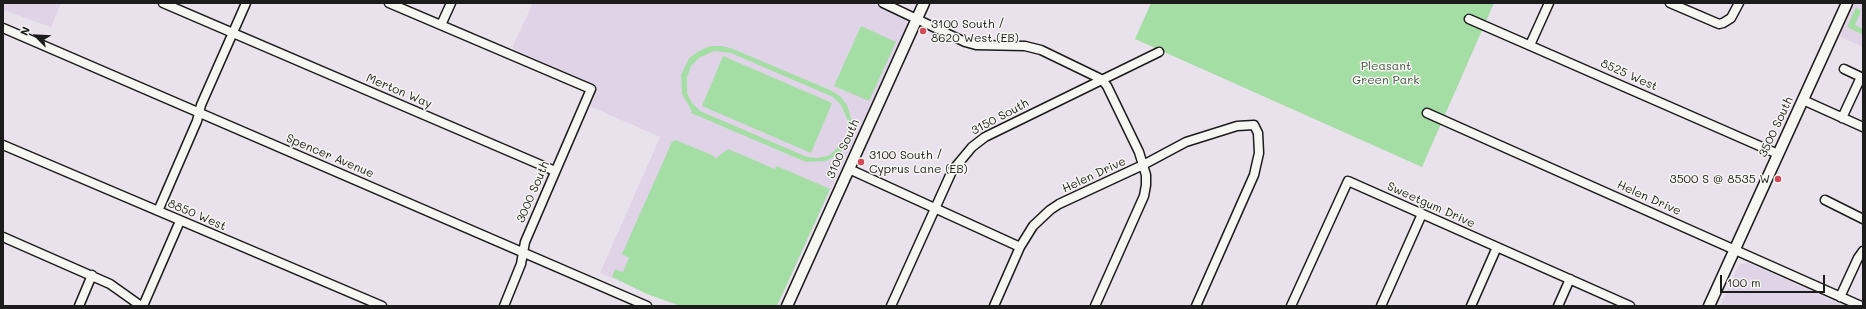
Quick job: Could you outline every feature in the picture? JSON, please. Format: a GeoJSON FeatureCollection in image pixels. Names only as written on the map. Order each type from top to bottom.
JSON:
{"type":"FeatureCollection","features":[{"type":"Feature","properties":{"kind":"street","name":"Merton Way"},"geometry":{"type":"LineString","coordinates":[[163,3],[555,171]]}},
{"type":"Feature","properties":{"kind":"street"},"geometry":{"type":"LineString","coordinates":[[158,211],[197,122],[199,113],[246,3]]}},
{"type":"Feature","properties":{"kind":"street"},"geometry":{"type":"LineString","coordinates":[[389,3],[441,25],[451,3]]}},
{"type":"Feature","properties":{"kind":"street"},"geometry":{"type":"LineString","coordinates":[[883,3],[965,42],[1032,47],[1100,79],[1113,97],[1139,152],[1143,165],[1146,186],[1144,196],[1095,306]]}},
{"type":"Feature","properties":{"kind":"street","name":"3100 South"},"geometry":{"type":"LineString","coordinates":[[787,306],[924,3]]}},
{"type":"Feature","properties":{"kind":"street"},"geometry":{"type":"LineString","coordinates":[[1530,45],[1549,3]]}},
{"type":"Feature","properties":{"kind":"street"},"geometry":{"type":"LineString","coordinates":[[1670,3],[1714,22],[1723,24],[1734,14],[1739,3]]}},
{"type":"Feature","properties":{"kind":"street","name":"3500 South"},"geometry":{"type":"LineString","coordinates":[[1709,306],[1847,3]]}},
{"type":"Feature","properties":{"kind":"street","name":"8525 West"},"geometry":{"type":"LineString","coordinates":[[1469,18],[1778,154]]}},
{"type":"Feature","properties":{"kind":"street","name":"3000 South"},"geometry":{"type":"LineString","coordinates":[[441,25],[590,89],[525,242],[521,264],[504,306]]}},
{"type":"Feature","properties":{"kind":"street","name":"Spencer Avenue"},"geometry":{"type":"LineString","coordinates":[[3,28],[647,306]]}},
{"type":"Feature","properties":{"kind":"street","name":"3150 South"},"geometry":{"type":"LineString","coordinates":[[891,306],[952,171],[972,147],[985,137],[1100,79],[1159,52]]}},
{"type":"Feature","properties":{"kind":"street"},"geometry":{"type":"LineString","coordinates":[[1842,118],[1862,77],[1844,69]]}},
{"type":"Feature","properties":{"kind":"street"},"geometry":{"type":"LineString","coordinates":[[1803,100],[1863,127]]}},
{"type":"Feature","properties":{"kind":"street","name":"Helen Drive"},"geometry":{"type":"LineString","coordinates":[[1427,113],[1861,306]]}},
{"type":"Feature","properties":{"kind":"street","name":"Helen Drive"},"geometry":{"type":"LineString","coordinates":[[994,306],[1020,247],[1033,226],[1059,204],[1143,165],[1186,142],[1204,135],[1237,126],[1254,125],[1258,133],[1259,153],[1254,175],[1196,306]]}},
{"type":"Feature","properties":{"kind":"street","name":"8850 West"},"geometry":{"type":"LineString","coordinates":[[3,145],[382,306]]}},
{"type":"Feature","properties":{"kind":"street"},"geometry":{"type":"LineString","coordinates":[[848,169],[1020,247]]}},
{"type":"Feature","properties":{"kind":"street","name":"Sweetgum Drive"},"geometry":{"type":"LineString","coordinates":[[1291,306],[1348,181],[1630,306]]}},
{"type":"Feature","properties":{"kind":"street"},"geometry":{"type":"LineString","coordinates":[[1825,200],[1863,219]]}},
{"type":"Feature","properties":{"kind":"street"},"geometry":{"type":"LineString","coordinates":[[1381,306],[1422,214]]}},
{"type":"Feature","properties":{"kind":"street"},"geometry":{"type":"LineString","coordinates":[[3,237],[92,275],[110,284],[142,306],[180,220]]}},
{"type":"Feature","properties":{"kind":"street"},"geometry":{"type":"LineString","coordinates":[[1471,306],[1497,247]]}},
{"type":"Feature","properties":{"kind":"street"},"geometry":{"type":"LineString","coordinates":[[1840,297],[1863,251]]}},
{"type":"Feature","properties":{"kind":"street"},"geometry":{"type":"LineString","coordinates":[[79,306],[92,275]]}},
{"type":"Feature","properties":{"kind":"street"},"geometry":{"type":"LineString","coordinates":[[1558,306],[1570,279]]}},
{"type":"Feature","properties":{"kind":"shaded area"},"geometry":{"type":"Polygon","coordinates":[[[3,3],[61,3],[51,27],[3,10],[3,3]]]}},
{"type":"Feature","properties":{"kind":"shaded area"},"geometry":{"type":"Polygon","coordinates":[[[533,3],[871,3],[905,18],[908,24],[777,306],[678,306],[600,273],[660,137],[590,106],[597,87],[512,48],[533,3]]]}},
{"type":"Feature","properties":{"kind":"shaded area"},"geometry":{"type":"Polygon","coordinates":[[[1854,3],[1863,3],[1863,47],[1839,36],[1854,3]]]}},
{"type":"Feature","properties":{"kind":"shaded area"},"geometry":{"type":"Polygon","coordinates":[[[1746,263],[1845,306],[1720,306],[1740,264],[1746,263]]]}},
{"type":"Feature","properties":{"kind":"green space","name":"Pleasant Green Park"},"geometry":{"type":"Polygon","coordinates":[[[1151,3],[1494,3],[1422,167],[1135,39],[1151,3]]]}},
{"type":"Feature","properties":{"kind":"green space"},"geometry":{"type":"Polygon","coordinates":[[[1856,7],[1861,11],[1855,25],[1863,29],[1863,35],[1847,27],[1856,7]]]}},
{"type":"Feature","properties":{"kind":"green space"},"geometry":{"type":"Polygon","coordinates":[[[861,26],[896,42],[869,101],[834,86],[861,26]]]}},
{"type":"Feature","properties":{"kind":"green space"},"geometry":{"type":"Polygon","coordinates":[[[710,46],[722,46],[733,49],[830,90],[840,96],[847,105],[852,122],[851,134],[846,146],[837,155],[826,161],[806,162],[691,113],[692,111],[682,94],[681,75],[689,58],[710,46]],[[714,51],[699,58],[691,66],[687,77],[687,93],[692,103],[700,111],[807,157],[818,158],[830,155],[842,143],[847,132],[848,121],[841,105],[833,97],[731,53],[714,51]]]}},
{"type":"Feature","properties":{"kind":"green space"},"geometry":{"type":"Polygon","coordinates":[[[723,56],[832,103],[811,153],[702,106],[723,56]]]}},
{"type":"Feature","properties":{"kind":"green space"},"geometry":{"type":"Polygon","coordinates":[[[676,140],[714,156],[715,159],[728,149],[775,169],[777,166],[830,189],[777,306],[681,306],[647,294],[612,277],[615,269],[623,272],[629,258],[622,254],[672,142],[676,140]]]}},
{"type":"Feature","properties":{"kind":"place","name":"3100 South / 8620 West (EB)"},"geometry":{"type":"Point","coordinates":[923,31]}},
{"type":"Feature","properties":{"kind":"place","name":"3100 South / Cyprus Lane (EB)"},"geometry":{"type":"Point","coordinates":[861,162]}},
{"type":"Feature","properties":{"kind":"place","name":"3500 S @ 8535 W"},"geometry":{"type":"Point","coordinates":[1778,179]}}]}
